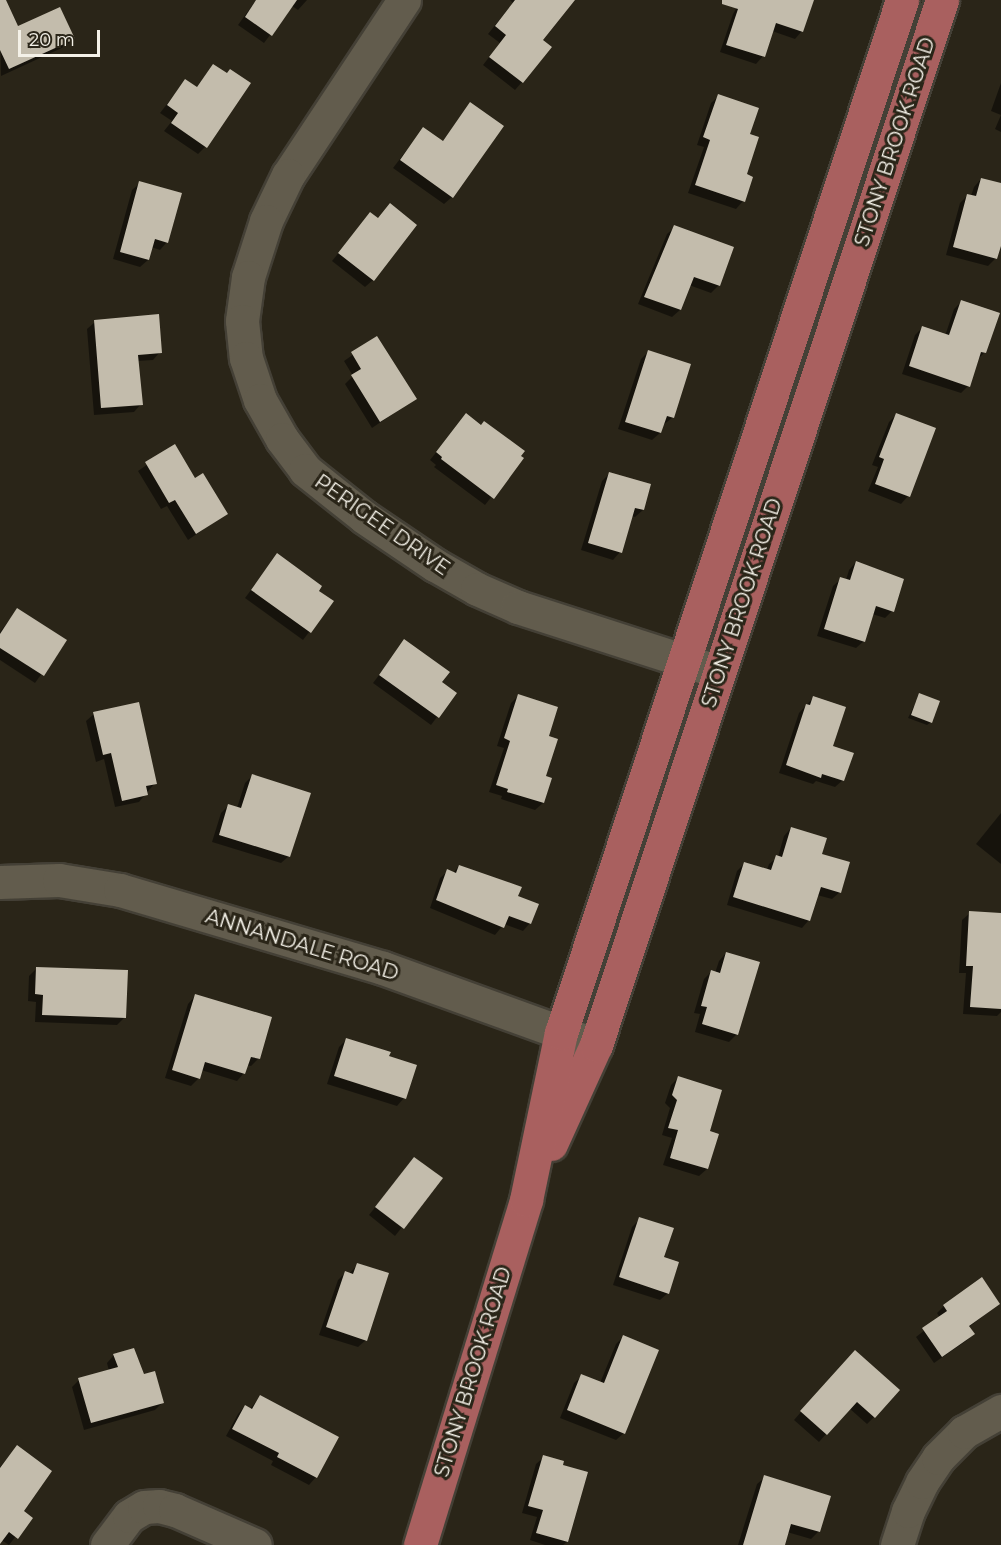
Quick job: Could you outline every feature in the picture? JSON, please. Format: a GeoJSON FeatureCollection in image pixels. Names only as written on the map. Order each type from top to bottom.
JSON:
{"type":"FeatureCollection","features":[{"type":"Feature","properties":{"kind":"main road","name":"STONY BROOK ROAD"},"geometry":{"type":"LineString","coordinates":[[420,1545],[526,1200],[561,1033],[902,0]]}},
{"type":"Feature","properties":{"kind":"main road","name":"STONY BROOK ROAD"},"geometry":{"type":"LineString","coordinates":[[526,1200],[596,1045],[942,0]]}},
{"type":"Feature","properties":{"kind":"main road"},"geometry":{"type":"LineString","coordinates":[[870,96],[906,108]]}},
{"type":"Feature","properties":{"kind":"street","name":"PERIGEE DRIVE"},"geometry":{"type":"LineString","coordinates":[[404,0],[288,175],[266,221],[248,277],[242,321],[246,358],[260,400],[282,439],[305,470],[363,517],[435,565],[477,589],[518,607],[720,672]]}},
{"type":"Feature","properties":{"kind":"street","name":"ANNANDALE ROAD"},"geometry":{"type":"LineString","coordinates":[[0,882],[59,880],[120,890],[383,968],[596,1045]]}},
{"type":"Feature","properties":{"kind":"street"},"geometry":{"type":"LineString","coordinates":[[897,1545],[908,1511],[922,1482],[938,1458],[964,1432],[1001,1411]]}},
{"type":"Feature","properties":{"kind":"street"},"geometry":{"type":"LineString","coordinates":[[107,1545],[129,1516],[144,1507],[159,1506],[175,1510],[255,1545]]}},
{"type":"Feature","properties":{"kind":"building"},"geometry":{"type":"Polygon","coordinates":[[[0,0],[6,0],[18,26],[60,7],[75,39],[9,69],[0,50],[0,0]]]}},
{"type":"Feature","properties":{"kind":"building"},"geometry":{"type":"Polygon","coordinates":[[[256,0],[297,0],[272,36],[245,17],[256,0]]]}},
{"type":"Feature","properties":{"kind":"building"},"geometry":{"type":"Polygon","coordinates":[[[515,0],[575,0],[543,40],[552,47],[523,83],[489,57],[506,35],[495,26],[515,0]]]}},
{"type":"Feature","properties":{"kind":"building"},"geometry":{"type":"Polygon","coordinates":[[[722,0],[814,0],[803,32],[776,23],[765,57],[726,45],[738,9],[722,4],[722,0]]]}},
{"type":"Feature","properties":{"kind":"building"},"geometry":{"type":"Polygon","coordinates":[[[213,64],[227,73],[230,69],[251,83],[207,148],[171,123],[178,113],[167,105],[185,79],[197,87],[213,64]]]}},
{"type":"Feature","properties":{"kind":"building"},"geometry":{"type":"Polygon","coordinates":[[[718,94],[759,108],[750,134],[759,137],[747,174],[753,177],[745,202],[695,185],[710,140],[703,137],[718,94]]]}},
{"type":"Feature","properties":{"kind":"building"},"geometry":{"type":"Polygon","coordinates":[[[470,102],[504,126],[453,198],[400,160],[423,127],[443,141],[470,102]]]}},
{"type":"Feature","properties":{"kind":"building"},"geometry":{"type":"Polygon","coordinates":[[[981,178],[1001,183],[1001,246],[997,259],[953,247],[967,194],[976,196],[981,178]]]}},
{"type":"Feature","properties":{"kind":"building"},"geometry":{"type":"Polygon","coordinates":[[[139,181],[182,193],[168,243],[155,239],[149,260],[120,252],[139,181]]]}},
{"type":"Feature","properties":{"kind":"building"},"geometry":{"type":"Polygon","coordinates":[[[390,203],[417,225],[374,281],[338,253],[370,212],[378,218],[390,203]]]}},
{"type":"Feature","properties":{"kind":"building"},"geometry":{"type":"Polygon","coordinates":[[[674,225],[734,247],[720,286],[694,277],[681,310],[644,297],[674,225]]]}},
{"type":"Feature","properties":{"kind":"building"},"geometry":{"type":"Polygon","coordinates":[[[961,300],[1000,313],[986,353],[981,352],[970,387],[909,366],[922,326],[949,335],[961,300]]]}},
{"type":"Feature","properties":{"kind":"building"},"geometry":{"type":"Polygon","coordinates":[[[159,314],[162,353],[138,355],[143,405],[101,408],[94,320],[159,314]]]}},
{"type":"Feature","properties":{"kind":"building"},"geometry":{"type":"Polygon","coordinates":[[[377,336],[417,399],[380,422],[351,375],[361,369],[351,352],[377,336]]]}},
{"type":"Feature","properties":{"kind":"building"},"geometry":{"type":"Polygon","coordinates":[[[648,350],[691,364],[674,418],[667,416],[661,433],[625,422],[648,350]]]}},
{"type":"Feature","properties":{"kind":"building"},"geometry":{"type":"Polygon","coordinates":[[[466,413],[481,425],[484,421],[525,451],[521,456],[524,458],[494,499],[441,459],[442,457],[436,452],[466,413]]]}},
{"type":"Feature","properties":{"kind":"building"},"geometry":{"type":"Polygon","coordinates":[[[896,413],[936,428],[910,497],[875,484],[884,459],[879,457],[896,413]]]}},
{"type":"Feature","properties":{"kind":"building"},"geometry":{"type":"Polygon","coordinates":[[[175,444],[195,478],[203,473],[228,514],[196,534],[175,500],[169,503],[145,462],[175,444]]]}},
{"type":"Feature","properties":{"kind":"building"},"geometry":{"type":"Polygon","coordinates":[[[609,472],[651,484],[644,510],[635,508],[622,553],[588,543],[609,472]]]}},
{"type":"Feature","properties":{"kind":"building"},"geometry":{"type":"Polygon","coordinates":[[[277,553],[322,586],[319,591],[334,601],[311,633],[251,590],[277,553]]]}},
{"type":"Feature","properties":{"kind":"building"},"geometry":{"type":"Polygon","coordinates":[[[856,561],[904,579],[894,612],[876,606],[865,642],[824,629],[840,577],[850,580],[856,561]]]}},
{"type":"Feature","properties":{"kind":"building"},"geometry":{"type":"Polygon","coordinates":[[[17,608],[67,640],[44,676],[0,648],[0,634],[17,608]]]}},
{"type":"Feature","properties":{"kind":"building"},"geometry":{"type":"Polygon","coordinates":[[[404,639],[450,672],[442,682],[457,693],[439,718],[379,675],[404,639]]]}},
{"type":"Feature","properties":{"kind":"building"},"geometry":{"type":"Polygon","coordinates":[[[919,693],[940,701],[932,723],[911,715],[919,693]]]}},
{"type":"Feature","properties":{"kind":"building"},"geometry":{"type":"Polygon","coordinates":[[[518,694],[558,707],[549,736],[558,739],[546,776],[552,778],[544,803],[507,792],[508,789],[496,785],[510,741],[504,738],[518,694]]]}},
{"type":"Feature","properties":{"kind":"building"},"geometry":{"type":"Polygon","coordinates":[[[813,696],[846,707],[833,746],[854,753],[844,781],[822,774],[821,778],[786,765],[806,704],[810,705],[813,696]]]}},
{"type":"Feature","properties":{"kind":"building"},"geometry":{"type":"Polygon","coordinates":[[[139,702],[157,784],[146,786],[148,795],[122,801],[111,753],[103,755],[93,712],[139,702]]]}},
{"type":"Feature","properties":{"kind":"building"},"geometry":{"type":"Polygon","coordinates":[[[252,774],[311,793],[290,857],[219,835],[228,804],[241,808],[252,774]]]}},
{"type":"Feature","properties":{"kind":"building"},"geometry":{"type":"Polygon","coordinates":[[[791,827],[827,838],[822,854],[850,862],[841,893],[821,887],[810,921],[733,897],[744,862],[771,870],[776,855],[782,857],[791,827]]]}},
{"type":"Feature","properties":{"kind":"building"},"geometry":{"type":"Polygon","coordinates":[[[459,865],[522,887],[518,896],[539,904],[531,924],[509,916],[504,928],[436,900],[447,869],[456,873],[459,865]]]}},
{"type":"Feature","properties":{"kind":"building"},"geometry":{"type":"Polygon","coordinates":[[[969,911],[1001,913],[1001,1009],[970,1007],[973,966],[966,966],[969,911]]]}},
{"type":"Feature","properties":{"kind":"building"},"geometry":{"type":"Polygon","coordinates":[[[726,952],[760,962],[738,1035],[702,1024],[707,1007],[701,1006],[711,970],[720,973],[726,952]]]}},
{"type":"Feature","properties":{"kind":"building"},"geometry":{"type":"Polygon","coordinates":[[[36,967],[128,970],[126,1018],[42,1015],[43,995],[35,994],[36,967]]]}},
{"type":"Feature","properties":{"kind":"building"},"geometry":{"type":"Polygon","coordinates":[[[195,994],[272,1017],[260,1059],[251,1057],[245,1074],[205,1062],[200,1079],[172,1070],[195,994]]]}},
{"type":"Feature","properties":{"kind":"building"},"geometry":{"type":"Polygon","coordinates":[[[346,1038],[391,1052],[389,1056],[417,1065],[406,1099],[334,1076],[346,1038]]]}},
{"type":"Feature","properties":{"kind":"building"},"geometry":{"type":"Polygon","coordinates":[[[678,1076],[722,1090],[710,1131],[719,1134],[708,1169],[670,1158],[678,1130],[668,1128],[677,1100],[672,1095],[678,1076]]]}},
{"type":"Feature","properties":{"kind":"building"},"geometry":{"type":"Polygon","coordinates":[[[414,1157],[443,1178],[404,1229],[375,1207],[414,1157]]]}},
{"type":"Feature","properties":{"kind":"building"},"geometry":{"type":"Polygon","coordinates":[[[639,1217],[674,1228],[664,1257],[679,1262],[669,1294],[619,1277],[639,1217]]]}},
{"type":"Feature","properties":{"kind":"building"},"geometry":{"type":"Polygon","coordinates":[[[357,1263],[389,1273],[367,1341],[326,1327],[345,1271],[353,1274],[357,1263]]]}},
{"type":"Feature","properties":{"kind":"building"},"geometry":{"type":"Polygon","coordinates":[[[982,1277],[1000,1304],[969,1326],[975,1334],[942,1357],[922,1328],[947,1311],[943,1305],[982,1277]]]}},
{"type":"Feature","properties":{"kind":"building"},"geometry":{"type":"Polygon","coordinates":[[[623,1335],[659,1350],[625,1434],[567,1410],[581,1374],[604,1383],[623,1335]]]}},
{"type":"Feature","properties":{"kind":"building"},"geometry":{"type":"Polygon","coordinates":[[[134,1348],[144,1374],[155,1371],[164,1403],[91,1423],[78,1378],[118,1367],[113,1354],[134,1348]]]}},
{"type":"Feature","properties":{"kind":"building"},"geometry":{"type":"Polygon","coordinates":[[[855,1350],[900,1390],[875,1418],[857,1402],[827,1435],[800,1411],[855,1350]]]}},
{"type":"Feature","properties":{"kind":"building"},"geometry":{"type":"Polygon","coordinates":[[[260,1395],[339,1437],[317,1478],[277,1457],[279,1453],[232,1429],[245,1405],[252,1409],[260,1395]]]}},
{"type":"Feature","properties":{"kind":"building"},"geometry":{"type":"Polygon","coordinates":[[[17,1445],[52,1471],[24,1511],[33,1518],[18,1539],[9,1532],[0,1544],[0,1468],[17,1445]]]}},
{"type":"Feature","properties":{"kind":"building"},"geometry":{"type":"Polygon","coordinates":[[[543,1455],[564,1461],[563,1465],[588,1472],[568,1542],[536,1533],[543,1510],[528,1506],[543,1455]]]}},
{"type":"Feature","properties":{"kind":"building"},"geometry":{"type":"Polygon","coordinates":[[[764,1475],[831,1496],[820,1532],[791,1524],[785,1545],[743,1545],[764,1475]]]}}]}
